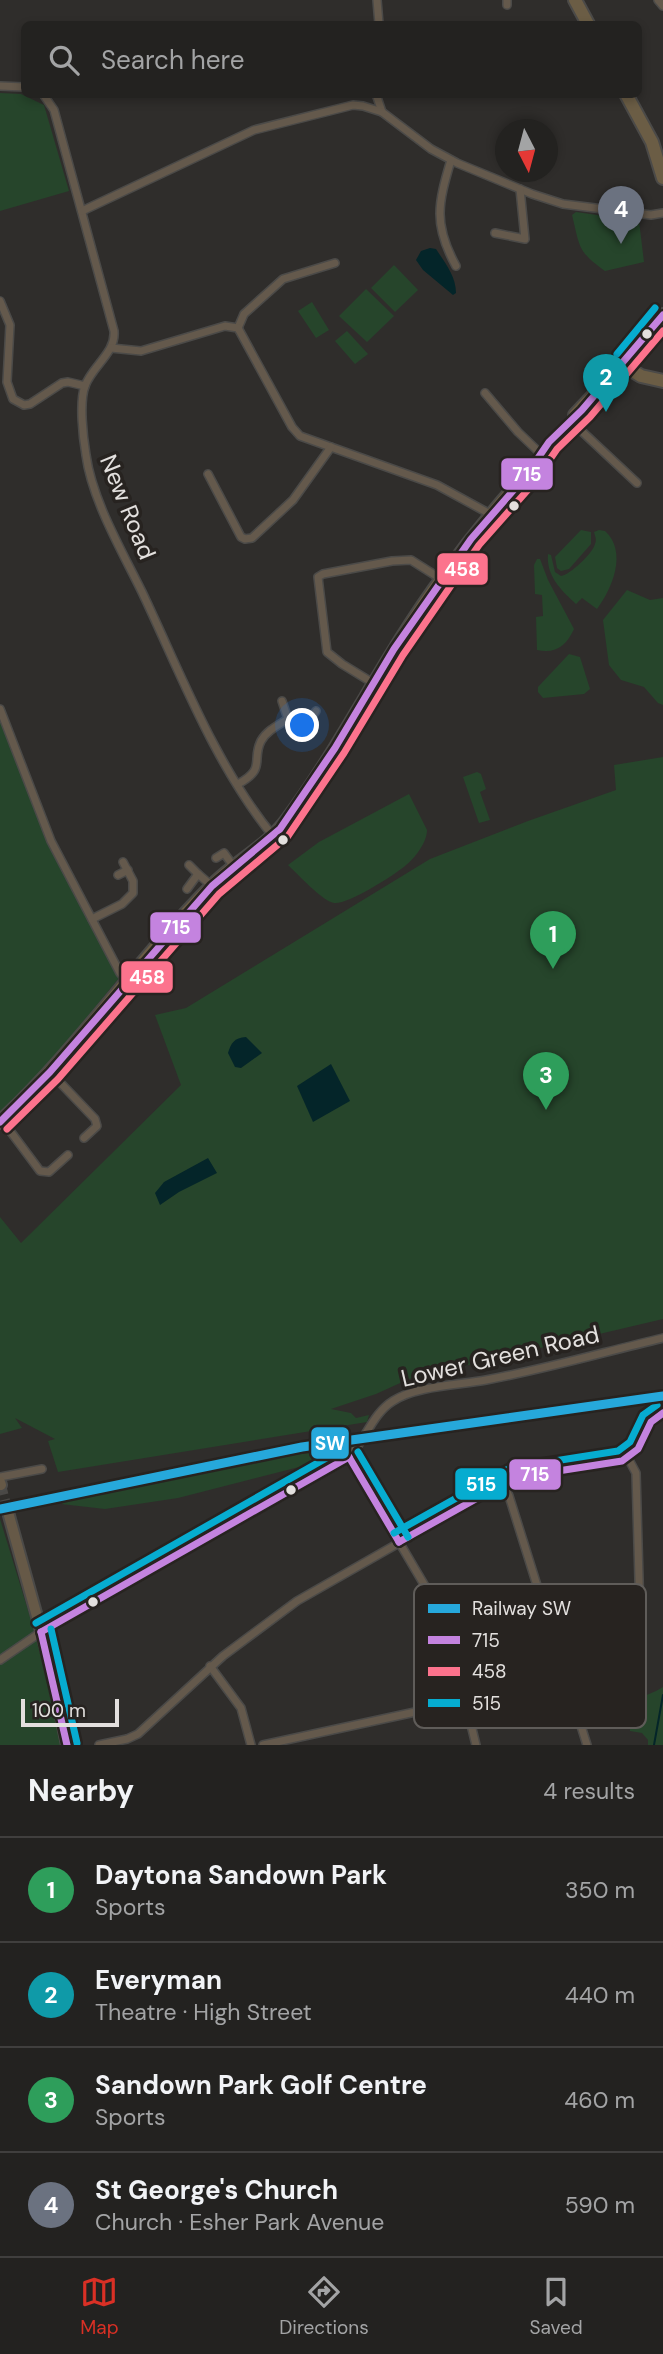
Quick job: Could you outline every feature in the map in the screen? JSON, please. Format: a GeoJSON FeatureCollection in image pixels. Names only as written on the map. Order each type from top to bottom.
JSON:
{"type":"FeatureCollection","features":[{"type":"Feature","properties":{"kind":"main road"},"geometry":{"type":"LineString","coordinates":[[575,0],[586,21]]}},
{"type":"Feature","properties":{"kind":"main road"},"geometry":{"type":"LineString","coordinates":[[628,98],[652,142],[663,156]]}},
{"type":"Feature","properties":{"kind":"main road"},"geometry":{"type":"LineString","coordinates":[[652,142],[663,178]]}},
{"type":"Feature","properties":{"kind":"main road"},"geometry":{"type":"LineString","coordinates":[[1,1121],[50,1072],[212,886],[273,836],[306,794],[373,683],[441,579],[491,514],[525,477],[561,428],[582,410],[663,316]]}},
{"type":"Feature","properties":{"kind":"main road"},"geometry":{"type":"LineString","coordinates":[[625,361],[628,369],[641,376]]}},
{"type":"Feature","properties":{"kind":"main road"},"geometry":{"type":"LineString","coordinates":[[612,376],[641,376],[663,381]]}},
{"type":"Feature","properties":{"kind":"main road"},"geometry":{"type":"LineString","coordinates":[[542,455],[574,424],[582,410]]}},
{"type":"Feature","properties":{"kind":"main road"},"geometry":{"type":"LineString","coordinates":[[8,1512],[41,1632],[67,1745]]}},
{"type":"Feature","properties":{"kind":"street"},"geometry":{"type":"LineString","coordinates":[[377,0],[379,21]]}},
{"type":"Feature","properties":{"kind":"street"},"geometry":{"type":"LineString","coordinates":[[658,0],[663,6]]}},
{"type":"Feature","properties":{"kind":"street"},"geometry":{"type":"LineString","coordinates":[[0,86],[21,88]]}},
{"type":"Feature","properties":{"kind":"street"},"geometry":{"type":"LineString","coordinates":[[0,301],[10,325],[7,382],[13,399],[24,405],[30,404],[62,383],[85,386],[93,370],[111,348],[115,337],[113,326],[54,110],[46,98]]}},
{"type":"Feature","properties":{"kind":"street"},"geometry":{"type":"LineString","coordinates":[[363,106],[372,98]]}},
{"type":"Feature","properties":{"kind":"street"},"geometry":{"type":"LineString","coordinates":[[377,98],[382,112]]}},
{"type":"Feature","properties":{"kind":"street"},"geometry":{"type":"LineString","coordinates":[[82,211],[254,130],[341,108],[363,106],[382,112],[431,149],[451,160],[520,189],[563,204],[651,215],[663,213]]}},
{"type":"Feature","properties":{"kind":"street"},"geometry":{"type":"LineString","coordinates":[[451,160],[440,196],[440,225],[446,247],[456,266]]}},
{"type":"Feature","properties":{"kind":"street"},"geometry":{"type":"LineString","coordinates":[[495,233],[525,242],[520,189]]}},
{"type":"Feature","properties":{"kind":"street"},"geometry":{"type":"LineString","coordinates":[[238,328],[244,314],[283,279],[335,263]]}},
{"type":"Feature","properties":{"kind":"street"},"geometry":{"type":"LineString","coordinates":[[325,266],[327,275]]}},
{"type":"Feature","properties":{"kind":"street"},"geometry":{"type":"LineString","coordinates":[[111,348],[141,351],[225,326],[238,328]]}},
{"type":"Feature","properties":{"kind":"street"},"geometry":{"type":"LineString","coordinates":[[238,328],[296,433],[437,485],[491,514]]}},
{"type":"Feature","properties":{"kind":"street","name":"New Road"},"geometry":{"type":"LineString","coordinates":[[85,386],[83,394],[86,455],[94,487],[192,699],[237,784],[273,836]]}},
{"type":"Feature","properties":{"kind":"street"},"geometry":{"type":"LineString","coordinates":[[485,393],[518,432],[542,455]]}},
{"type":"Feature","properties":{"kind":"street"},"geometry":{"type":"LineString","coordinates":[[574,424],[637,483]]}},
{"type":"Feature","properties":{"kind":"street"},"geometry":{"type":"LineString","coordinates":[[208,474],[241,537],[252,538],[293,500],[331,447]]}},
{"type":"Feature","properties":{"kind":"street"},"geometry":{"type":"LineString","coordinates":[[373,683],[327,652],[318,577],[404,560],[418,563],[441,579]]}},
{"type":"Feature","properties":{"kind":"street"},"geometry":{"type":"LineString","coordinates":[[282,701],[288,719],[296,728],[301,729],[316,711]]}},
{"type":"Feature","properties":{"kind":"street"},"geometry":{"type":"LineString","coordinates":[[0,709],[51,841],[120,973],[127,981]]}},
{"type":"Feature","properties":{"kind":"street"},"geometry":{"type":"LineString","coordinates":[[237,784],[250,777],[257,766],[259,744],[266,728],[288,719]]}},
{"type":"Feature","properties":{"kind":"street"},"geometry":{"type":"LineString","coordinates":[[216,858],[225,853],[234,867]]}},
{"type":"Feature","properties":{"kind":"street"},"geometry":{"type":"LineString","coordinates":[[92,919],[130,899],[134,886],[123,862]]}},
{"type":"Feature","properties":{"kind":"street"},"geometry":{"type":"LineString","coordinates":[[189,865],[212,886]]}},
{"type":"Feature","properties":{"kind":"street"},"geometry":{"type":"LineString","coordinates":[[118,875],[128,870]]}},
{"type":"Feature","properties":{"kind":"street"},"geometry":{"type":"LineString","coordinates":[[187,889],[198,874]]}},
{"type":"Feature","properties":{"kind":"street"},"geometry":{"type":"LineString","coordinates":[[50,1072],[97,1122],[95,1129],[84,1138]]}},
{"type":"Feature","properties":{"kind":"street"},"geometry":{"type":"LineString","coordinates":[[1,1121],[40,1171],[49,1172],[68,1155]]}},
{"type":"Feature","properties":{"kind":"street","name":"Lower Green Road"},"geometry":{"type":"LineString","coordinates":[[0,1660],[41,1632],[349,1457],[382,1409],[403,1396],[541,1368],[663,1338]]}},
{"type":"Feature","properties":{"kind":"street"},"geometry":{"type":"LineString","coordinates":[[99,1745],[132,1738],[211,1667],[297,1601],[519,1476],[628,1458],[638,1449],[651,1422],[663,1413]]}},
{"type":"Feature","properties":{"kind":"street"},"geometry":{"type":"LineString","coordinates":[[349,1457],[424,1584]]}},
{"type":"Feature","properties":{"kind":"street"},"geometry":{"type":"LineString","coordinates":[[628,1458],[636,1472],[639,1584]]}},
{"type":"Feature","properties":{"kind":"street"},"geometry":{"type":"LineString","coordinates":[[0,1481],[42,1469]]}},
{"type":"Feature","properties":{"kind":"street"},"geometry":{"type":"LineString","coordinates":[[503,1484],[537,1584]]}},
{"type":"Feature","properties":{"kind":"street"},"geometry":{"type":"LineString","coordinates":[[211,1667],[241,1708],[251,1745]]}},
{"type":"Feature","properties":{"kind":"street"},"geometry":{"type":"LineString","coordinates":[[263,1745],[414,1712]]}},
{"type":"Feature","properties":{"kind":"street"},"geometry":{"type":"LineString","coordinates":[[581,1728],[586,1745]]}},
{"type":"Feature","properties":{"kind":"green space"},"geometry":{"type":"Polygon","coordinates":[[[0,93],[21,94],[21,98],[29,98],[44,105],[69,191],[0,211],[0,93]]]}},
{"type":"Feature","properties":{"kind":"green space"},"geometry":{"type":"Polygon","coordinates":[[[576,212],[639,221],[644,262],[605,271],[584,253],[581,247],[572,215],[576,212]]]}},
{"type":"Feature","properties":{"kind":"green space"},"geometry":{"type":"Polygon","coordinates":[[[394,265],[418,290],[395,312],[371,288],[394,265]]]}},
{"type":"Feature","properties":{"kind":"green space"},"geometry":{"type":"Polygon","coordinates":[[[366,289],[394,316],[367,342],[339,316],[366,289]]]}},
{"type":"Feature","properties":{"kind":"green space"},"geometry":{"type":"Polygon","coordinates":[[[312,302],[329,330],[316,338],[298,311],[312,302]]]}},
{"type":"Feature","properties":{"kind":"green space"},"geometry":{"type":"Polygon","coordinates":[[[347,331],[368,354],[355,364],[335,341],[347,331]]]}},
{"type":"Feature","properties":{"kind":"green space"},"geometry":{"type":"Polygon","coordinates":[[[581,530],[591,532],[591,544],[569,569],[561,571],[557,568],[555,557],[581,530]]]}},
{"type":"Feature","properties":{"kind":"green space"},"geometry":{"type":"Polygon","coordinates":[[[605,531],[612,540],[617,560],[608,591],[597,609],[582,598],[576,604],[560,588],[549,569],[548,554],[551,555],[555,572],[561,576],[565,575],[590,553],[596,542],[594,532],[605,531]]]}},
{"type":"Feature","properties":{"kind":"green space"},"geometry":{"type":"Polygon","coordinates":[[[537,559],[540,559],[574,629],[564,644],[550,651],[537,650],[536,617],[543,616],[542,595],[535,594],[534,565],[537,559]]]}},
{"type":"Feature","properties":{"kind":"green space"},"geometry":{"type":"Polygon","coordinates":[[[627,590],[650,600],[663,598],[663,705],[644,687],[621,680],[609,665],[603,620],[627,590]]]}},
{"type":"Feature","properties":{"kind":"green space"},"geometry":{"type":"Polygon","coordinates":[[[569,654],[580,657],[590,689],[584,694],[543,698],[538,687],[569,654]]]}},
{"type":"Feature","properties":{"kind":"green space"},"geometry":{"type":"Polygon","coordinates":[[[0,717],[49,844],[119,978],[50,1062],[0,1112],[0,717]]]}},
{"type":"Feature","properties":{"kind":"green space"},"geometry":{"type":"Polygon","coordinates":[[[663,757],[663,1319],[409,1379],[376,1394],[331,1409],[351,1413],[356,1418],[369,1415],[367,1422],[58,1472],[48,1441],[55,1439],[15,1418],[22,1428],[0,1434],[0,1217],[21,1243],[181,1085],[155,1015],[186,1008],[430,859],[616,790],[614,765],[663,757]]]}},
{"type":"Feature","properties":{"kind":"green space"},"geometry":{"type":"Polygon","coordinates":[[[477,772],[481,774],[486,789],[480,792],[490,820],[479,823],[463,777],[477,772]]]}},
{"type":"Feature","properties":{"kind":"green space"},"geometry":{"type":"Polygon","coordinates":[[[409,794],[427,830],[425,840],[409,863],[370,889],[334,903],[317,892],[288,865],[319,842],[409,794]]]}},
{"type":"Feature","properties":{"kind":"green space"},"geometry":{"type":"Polygon","coordinates":[[[348,1445],[342,1459],[307,1465],[178,1498],[105,1509],[61,1504],[91,1493],[348,1445]]]}},
{"type":"Feature","properties":{"kind":"green space"},"geometry":{"type":"Polygon","coordinates":[[[0,1519],[35,1633],[65,1745],[0,1745],[0,1519]]]}},
{"type":"Feature","properties":{"kind":"green space"},"geometry":{"type":"Polygon","coordinates":[[[663,1687],[663,1745],[648,1745],[648,1740],[642,1733],[630,1731],[630,1728],[646,1728],[646,1696],[663,1687]]]}},
{"type":"Feature","properties":{"kind":"water"},"geometry":{"type":"Polygon","coordinates":[[[436,249],[452,275],[456,287],[456,293],[453,295],[423,270],[416,260],[421,251],[436,249]]]}},
{"type":"Feature","properties":{"kind":"water"},"geometry":{"type":"Polygon","coordinates":[[[246,1037],[262,1053],[241,1068],[235,1067],[228,1053],[229,1049],[236,1040],[246,1037]]]}},
{"type":"Feature","properties":{"kind":"water"},"geometry":{"type":"Polygon","coordinates":[[[331,1064],[350,1101],[313,1122],[297,1086],[331,1064]]]}},
{"type":"Feature","properties":{"kind":"water"},"geometry":{"type":"Polygon","coordinates":[[[208,1158],[217,1173],[160,1205],[155,1193],[164,1182],[208,1158]]]}},
{"type":"Feature","properties":{"kind":"waterway"},"geometry":{"type":"LineString","coordinates":[[654,1745],[663,1695]]}},
{"type":"Feature","properties":{"kind":"tunnel"},"geometry":{"type":"LineString","coordinates":[[1,1485],[8,1512]]}},
{"type":"Feature","properties":{"kind":"rail line","name":"SW"},"geometry":{"type":"LineString","coordinates":[[0,1509],[302,1447],[663,1396]]}},
{"type":"Feature","properties":{"kind":"transit line","name":"515"},"geometry":{"type":"LineString","coordinates":[[617,354],[655,308]]}},
{"type":"Feature","properties":{"kind":"transit line","name":"715"},"geometry":{"type":"LineString","coordinates":[[0,1122],[50,1072],[212,886],[280,829],[335,748],[394,649],[471,539],[525,477],[549,442],[582,410],[663,315]]}},
{"type":"Feature","properties":{"kind":"transit line","name":"458"},"geometry":{"type":"LineString","coordinates":[[7,1129],[58,1079],[219,894],[288,836],[344,753],[403,655],[479,545],[533,484],[557,449],[590,417],[663,331]]}},
{"type":"Feature","properties":{"kind":"transit line","name":"515"},"geometry":{"type":"LineString","coordinates":[[394,1533],[510,1468],[618,1451],[630,1442],[643,1415],[657,1405]]}},
{"type":"Feature","properties":{"kind":"transit line","name":"715"},"geometry":{"type":"LineString","coordinates":[[399,1542],[513,1478],[622,1461],[638,1449],[651,1422],[663,1413]]}},
{"type":"Feature","properties":{"kind":"transit line","name":"515"},"geometry":{"type":"LineString","coordinates":[[36,1623],[344,1448]]}},
{"type":"Feature","properties":{"kind":"transit line","name":"515"},"geometry":{"type":"LineString","coordinates":[[358,1452],[408,1537]]}},
{"type":"Feature","properties":{"kind":"transit line","name":"715"},"geometry":{"type":"LineString","coordinates":[[349,1457],[399,1542]]}},
{"type":"Feature","properties":{"kind":"transit line","name":"715"},"geometry":{"type":"LineString","coordinates":[[41,1632],[349,1457]]}},
{"type":"Feature","properties":{"kind":"transit line","name":"515"},"geometry":{"type":"LineString","coordinates":[[51,1629],[77,1743]]}},
{"type":"Feature","properties":{"kind":"transit line","name":"715"},"geometry":{"type":"LineString","coordinates":[[41,1632],[67,1745]]}},
{"type":"Feature","properties":{"kind":"place","name":"St George's Church"},"geometry":{"type":"Point","coordinates":[621,244]}},
{"type":"Feature","properties":{"kind":"place","name":"Everyman"},"geometry":{"type":"Point","coordinates":[606,412]}},
{"type":"Feature","properties":{"kind":"place","name":"Daytona Sandown Park"},"geometry":{"type":"Point","coordinates":[553,969]}},
{"type":"Feature","properties":{"kind":"place","name":"Sandown Park Golf Centre"},"geometry":{"type":"Point","coordinates":[546,1110]}}]}
